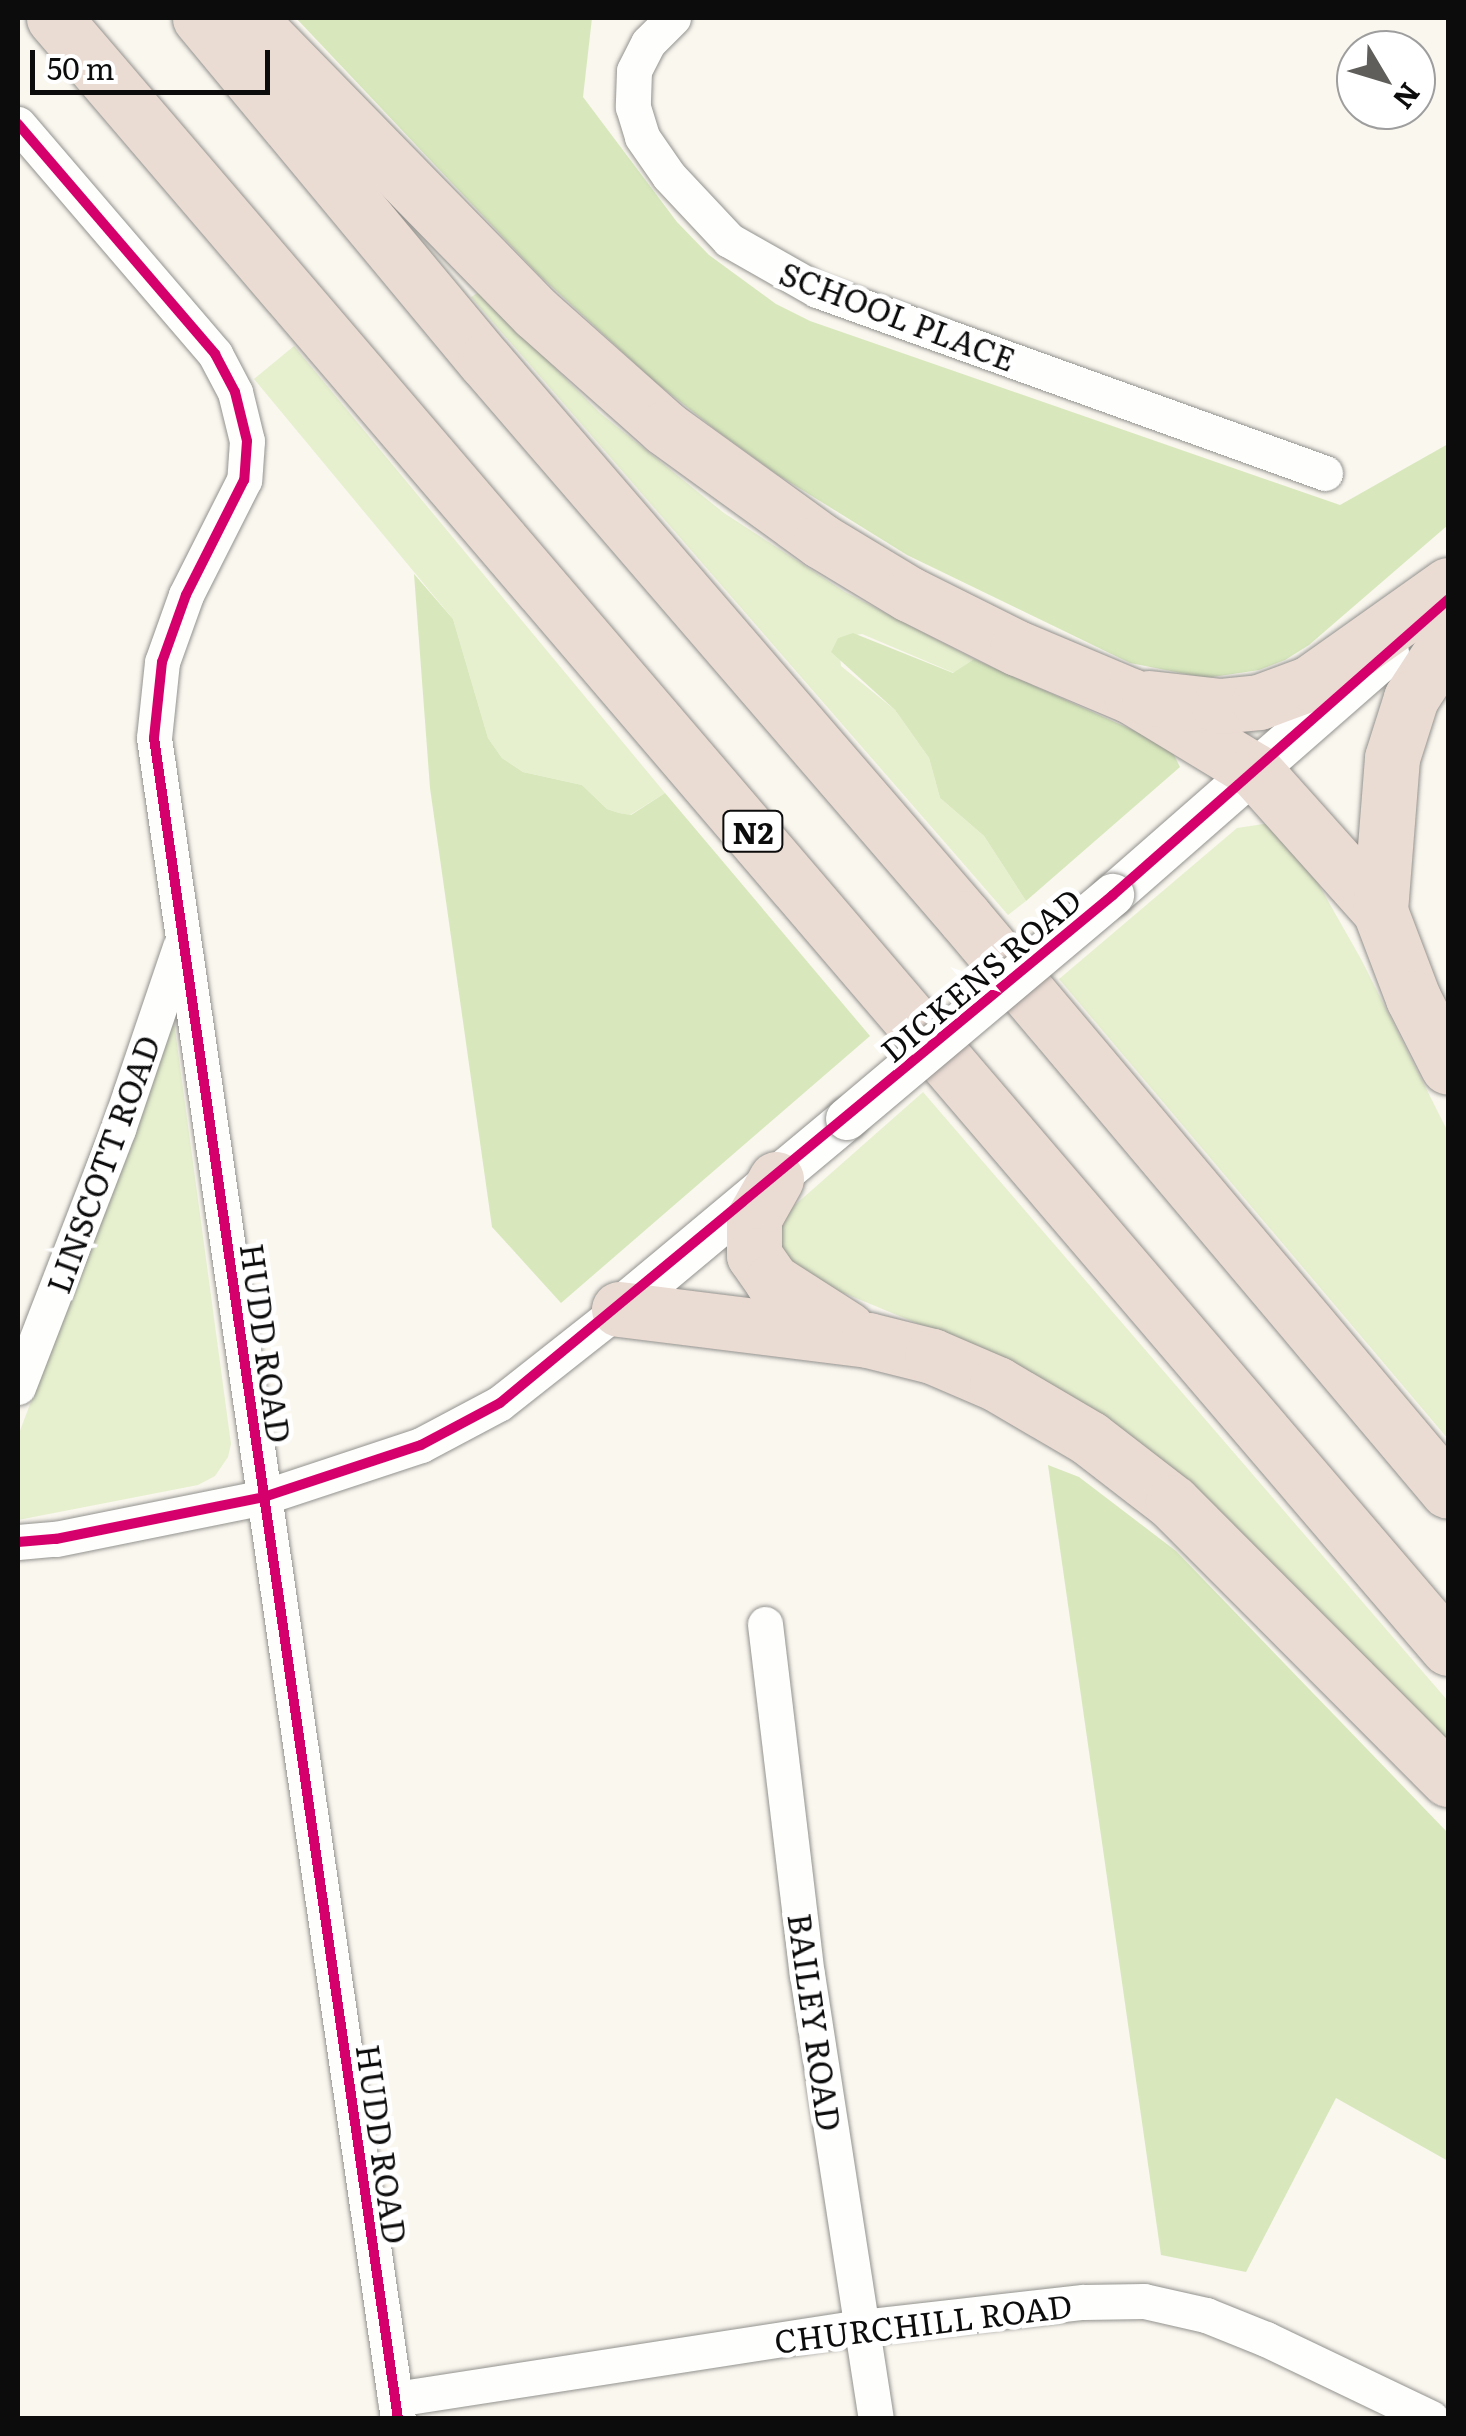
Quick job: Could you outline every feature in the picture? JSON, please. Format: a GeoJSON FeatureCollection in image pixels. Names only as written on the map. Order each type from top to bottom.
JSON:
{"type":"FeatureCollection","features":[{"type":"Feature","properties":{"kind":"highway","name":"N2"},"geometry":{"type":"LineString","coordinates":[[54,18],[1448,1648]]}},
{"type":"Feature","properties":{"kind":"highway"},"geometry":{"type":"LineString","coordinates":[[200,18],[484,361],[965,918],[1448,1491]]}},
{"type":"Feature","properties":{"kind":"highway"},"geometry":{"type":"LineString","coordinates":[[248,18],[536,313],[665,428],[807,532],[910,594],[1017,648],[1131,696],[1255,771],[1380,911],[1414,998],[1448,1066]]}},
{"type":"Feature","properties":{"kind":"highway"},"geometry":{"type":"LineString","coordinates":[[1131,696],[1218,706],[1259,702],[1310,683],[1448,585]]}},
{"type":"Feature","properties":{"kind":"highway"},"geometry":{"type":"LineString","coordinates":[[1380,911],[1392,758],[1412,698],[1448,641]]}},
{"type":"Feature","properties":{"kind":"highway"},"geometry":{"type":"LineString","coordinates":[[776,1179],[754,1218],[754,1254],[772,1281],[868,1340]]}},
{"type":"Feature","properties":{"kind":"highway"},"geometry":{"type":"LineString","coordinates":[[618,1309],[868,1340],[932,1356],[997,1384],[1090,1438],[1173,1503],[1448,1779]]}},
{"type":"Feature","properties":{"kind":"street","name":"SCHOOL PLACE"},"geometry":{"type":"LineString","coordinates":[[673,18],[648,43],[634,70],[632,107],[642,136],[670,176],[730,240],[818,290],[1325,474]]}},
{"type":"Feature","properties":{"kind":"street","name":"HUDD ROAD"},"geometry":{"type":"LineString","coordinates":[[18,124],[215,354],[235,392],[247,442],[244,480],[186,595],[162,662],[154,738],[396,2409]]}},
{"type":"Feature","properties":{"kind":"street","name":"DICKENS ROAD"},"geometry":{"type":"LineString","coordinates":[[18,1542],[56,1539],[264,1497],[422,1445],[500,1402],[776,1179],[1113,895],[1448,600]]}},
{"type":"Feature","properties":{"kind":"street","name":"LINSCOTT ROAD"},"geometry":{"type":"LineString","coordinates":[[18,1387],[118,1129],[183,940]]}},
{"type":"Feature","properties":{"kind":"street","name":"BAILEY ROAD"},"geometry":{"type":"LineString","coordinates":[[764,1624],[807,1974],[876,2418]]}},
{"type":"Feature","properties":{"kind":"street","name":"CHURCHILL ROAD"},"geometry":{"type":"LineString","coordinates":[[396,2409],[862,2327],[1084,2302],[1144,2301],[1206,2315],[1236,2327],[1430,2418]]}},
{"type":"Feature","properties":{"kind":"green space"},"geometry":{"type":"Polygon","coordinates":[[[296,18],[592,18],[583,97],[677,222],[709,255],[776,304],[810,321],[1340,505],[1448,444],[1448,525],[1309,645],[1285,660],[1259,670],[1206,678],[1130,663],[907,555],[778,475],[716,430],[654,381],[538,274],[296,18]]]}},
{"type":"Feature","properties":{"kind":"green space"},"geometry":{"type":"Polygon","coordinates":[[[479,292],[600,413],[724,513],[845,592],[974,659],[954,673],[862,634],[838,638],[841,666],[895,710],[929,758],[940,798],[984,836],[1026,901],[1008,915],[471,297],[479,292]]]}},
{"type":"Feature","properties":{"kind":"green space"},"geometry":{"type":"Polygon","coordinates":[[[294,346],[665,793],[630,815],[619,813],[607,809],[582,785],[523,772],[502,758],[488,738],[453,619],[254,379],[294,346]]]}},
{"type":"Feature","properties":{"kind":"green space"},"geometry":{"type":"Polygon","coordinates":[[[414,574],[453,619],[488,738],[502,758],[523,772],[582,785],[607,809],[619,813],[631,815],[665,793],[870,1036],[561,1303],[492,1227],[430,788],[414,574]]]}},
{"type":"Feature","properties":{"kind":"green space"},"geometry":{"type":"Polygon","coordinates":[[[853,633],[953,673],[974,659],[1155,740],[1171,749],[1180,767],[1026,901],[984,836],[940,798],[929,758],[895,710],[831,652],[838,638],[853,633]]]}},
{"type":"Feature","properties":{"kind":"green space"},"geometry":{"type":"Polygon","coordinates":[[[1270,823],[1294,841],[1361,959],[1448,1132],[1448,1439],[1059,979],[1237,828],[1270,823]]]}},
{"type":"Feature","properties":{"kind":"green space"},"geometry":{"type":"Polygon","coordinates":[[[174,1022],[231,1444],[228,1457],[215,1476],[198,1485],[18,1520],[18,1436],[174,1022]]]}},
{"type":"Feature","properties":{"kind":"green space"},"geometry":{"type":"Polygon","coordinates":[[[923,1092],[1448,1701],[1448,1744],[1185,1480],[1008,1361],[793,1272],[770,1227],[923,1092]]]}},
{"type":"Feature","properties":{"kind":"green space"},"geometry":{"type":"Polygon","coordinates":[[[1048,1465],[1079,1477],[1176,1551],[1448,1833],[1448,2161],[1336,2098],[1246,2272],[1161,2255],[1048,1465]]]}},
{"type":"Feature","properties":{"kind":"cycle path"},"geometry":{"type":"LineString","coordinates":[[18,124],[215,354],[235,392],[247,441],[244,480],[186,595],[162,662],[154,738],[398,2418]]}},
{"type":"Feature","properties":{"kind":"cycle path"},"geometry":{"type":"LineString","coordinates":[[18,1542],[56,1539],[264,1497],[421,1445],[500,1403],[1113,895],[1448,600]]}}]}
